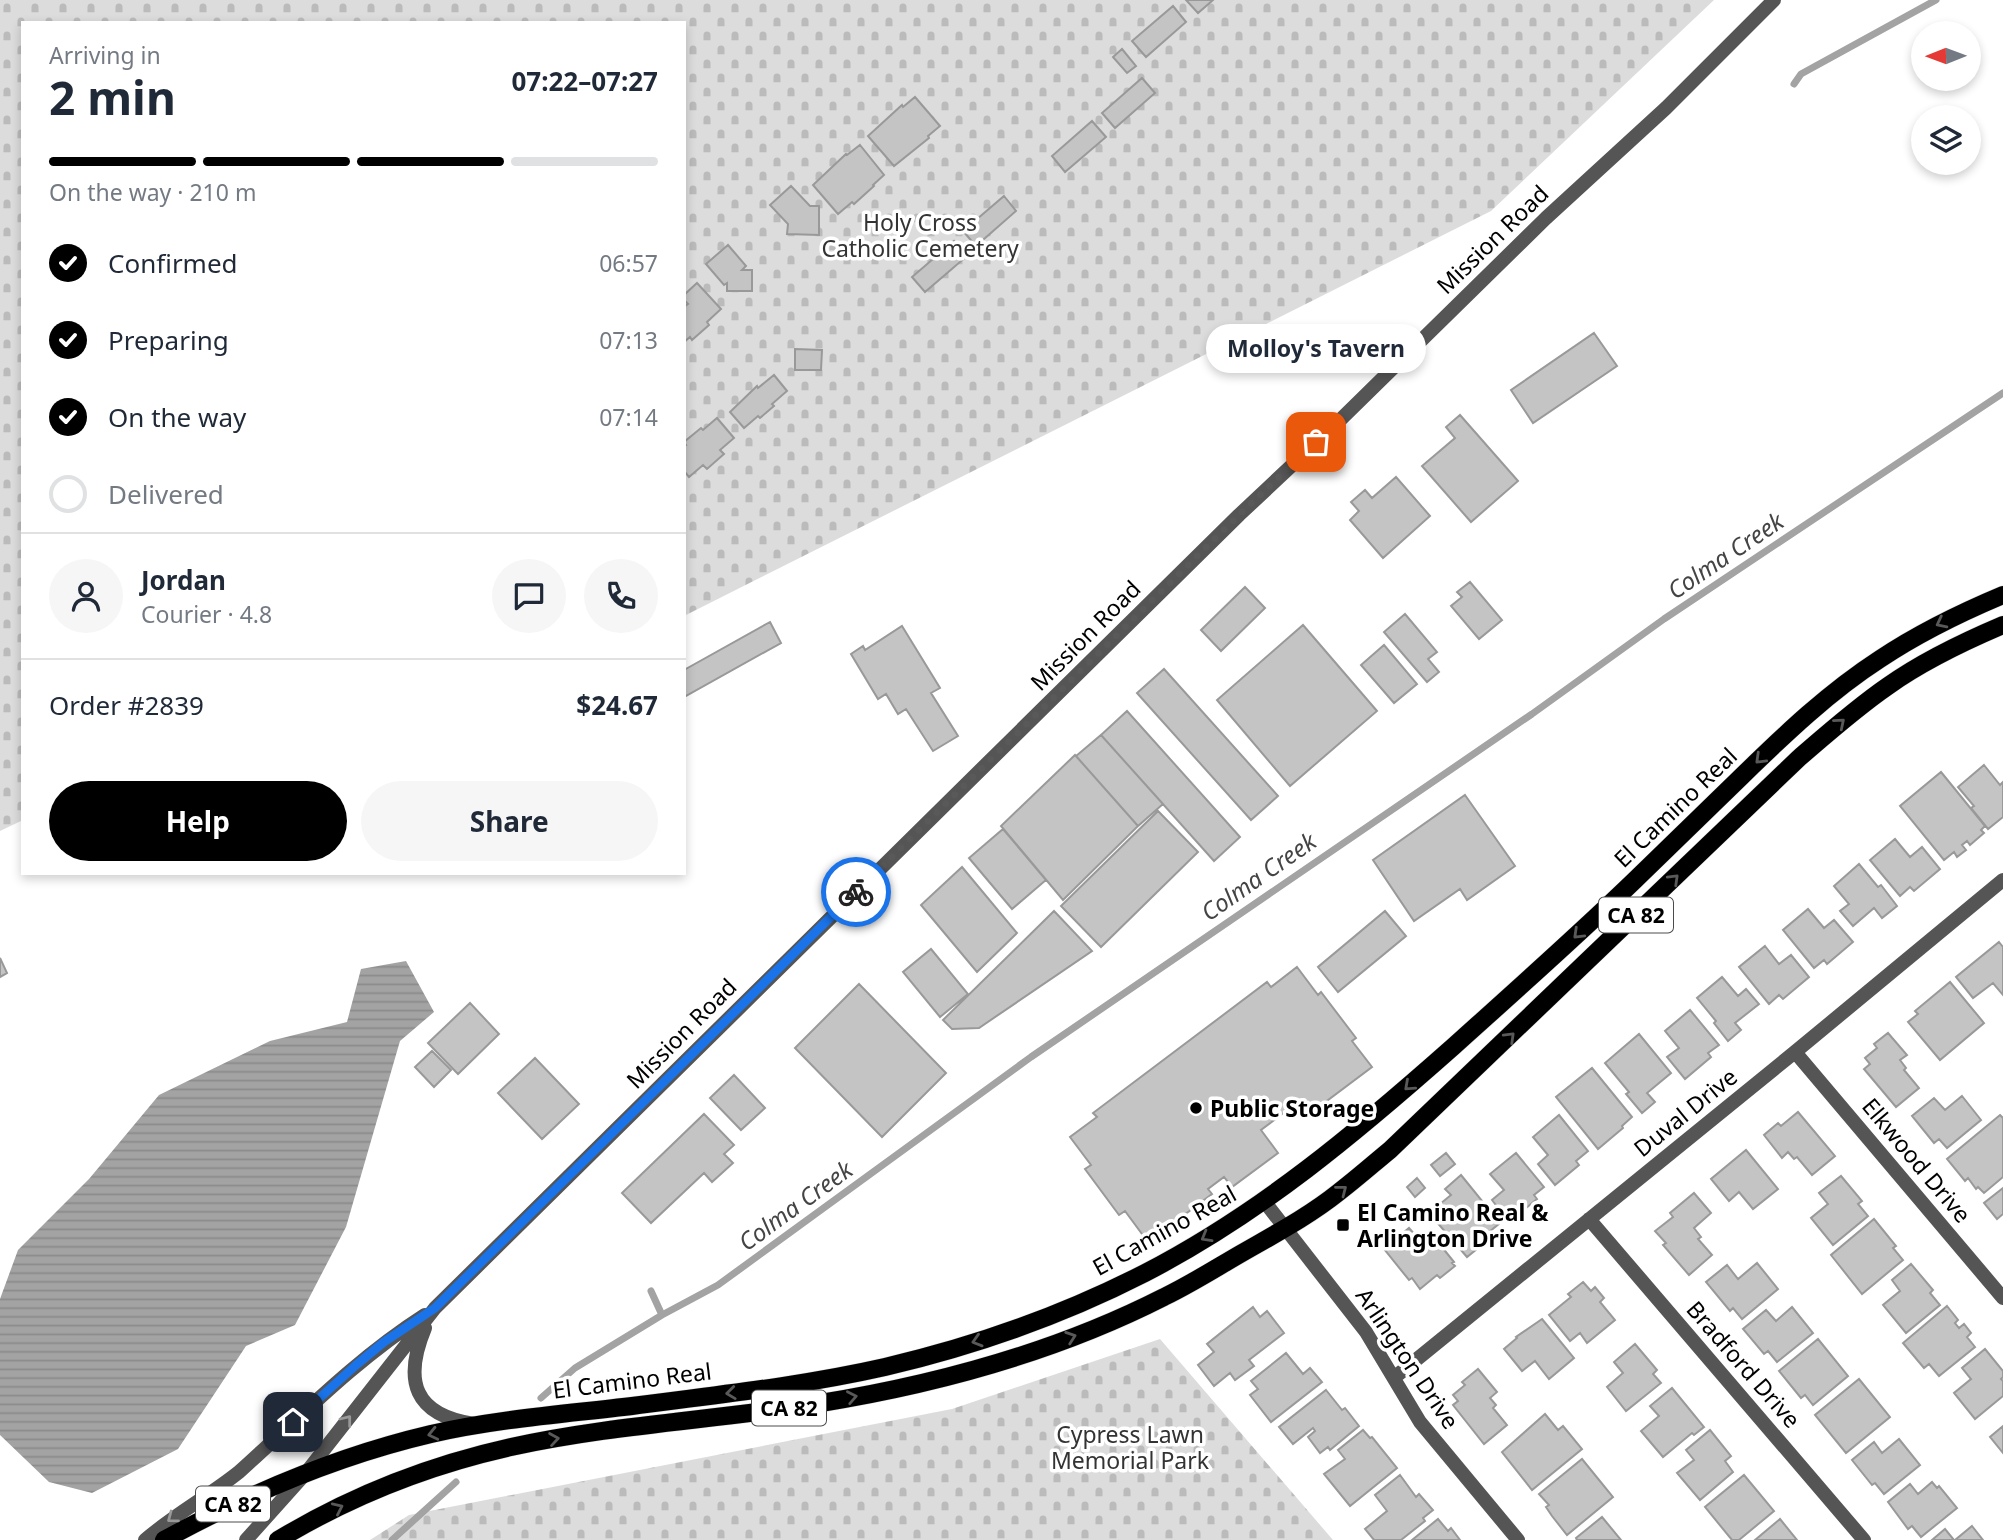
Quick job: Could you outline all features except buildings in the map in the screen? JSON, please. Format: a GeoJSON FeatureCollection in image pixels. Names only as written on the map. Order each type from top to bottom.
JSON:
{"type":"FeatureCollection","features":[{"type":"Feature","properties":{"kind":"main road","name":"El Camino Real"},"geometry":{"type":"LineString","coordinates":[[164,1540],[243,1499],[305,1474],[408,1440],[481,1425],[805,1382],[881,1367],[1006,1333],[1069,1308],[1148,1271],[1264,1201],[1369,1121],[1573,940],[1829,696],[1919,634],[1962,612],[2003,596]]}},
{"type":"Feature","properties":{"kind":"main road","name":"El Camino Real"},"geometry":{"type":"LineString","coordinates":[[278,1540],[387,1486],[488,1452],[544,1440],[816,1404],[898,1388],[1014,1357],[1082,1334],[1162,1298],[1219,1268],[1338,1194],[1390,1150],[1799,758],[1844,719],[1889,685],[1932,659],[2003,625]]}},
{"type":"Feature","properties":{"kind":"street","name":"Mission Road"},"geometry":{"type":"LineString","coordinates":[[246,1540],[305,1474],[435,1308],[1239,515],[1335,425],[1554,210],[1666,108],[1774,0]]}},
{"type":"Feature","properties":{"kind":"street","name":"Duval Drive"},"geometry":{"type":"LineString","coordinates":[[1395,1377],[2003,880]]}},
{"type":"Feature","properties":{"kind":"street","name":"Elkwood Drive"},"geometry":{"type":"LineString","coordinates":[[1795,1052],[2003,1298]]}},
{"type":"Feature","properties":{"kind":"street","name":"Arlington Drive"},"geometry":{"type":"LineString","coordinates":[[1264,1201],[1366,1332],[1420,1422],[1518,1540]]}},
{"type":"Feature","properties":{"kind":"street","name":"Bradford Drive"},"geometry":{"type":"LineString","coordinates":[[1589,1219],[1864,1540]]}},
{"type":"Feature","properties":{"kind":"street","name":"Mission Road"},"geometry":{"type":"LineString","coordinates":[[435,1308],[418,1349],[415,1386],[425,1403],[439,1413],[461,1422],[481,1425]]}},
{"type":"Feature","properties":{"kind":"street","name":"Mission Road"},"geometry":{"type":"LineString","coordinates":[[145,1540],[231,1478],[384,1342],[435,1308]]}},
{"type":"Feature","properties":{"kind":"green space","name":"Holy Cross Catholic Cemetery"},"geometry":{"type":"Polygon","coordinates":[[[0,0],[1714,0],[1491,211],[686,615],[686,21],[21,21],[21,821],[0,831],[0,0]]]}},
{"type":"Feature","properties":{"kind":"green space","name":"Cypress Lawn Memorial Park"},"geometry":{"type":"Polygon","coordinates":[[[1160,1339],[1333,1540],[370,1540],[409,1515],[952,1409],[1160,1339]]]}},
{"type":"Feature","properties":{"kind":"shaded area"},"geometry":{"type":"Polygon","coordinates":[[[406,961],[434,1012],[400,1041],[346,1227],[295,1325],[246,1346],[178,1449],[92,1493],[49,1482],[0,1435],[0,1299],[18,1250],[89,1179],[159,1095],[270,1041],[347,1022],[361,969],[406,961]]]}},
{"type":"Feature","properties":{"kind":"waterway"},"geometry":{"type":"LineString","coordinates":[[1794,84],[1801,74],[1936,0]]}},
{"type":"Feature","properties":{"kind":"waterway","name":"Colma Creek"},"geometry":{"type":"LineString","coordinates":[[541,1398],[575,1368],[662,1315],[718,1285],[1031,1057],[1532,714],[1664,619],[2003,393]]}},
{"type":"Feature","properties":{"kind":"waterway"},"geometry":{"type":"LineString","coordinates":[[651,1291],[662,1315]]}},
{"type":"Feature","properties":{"kind":"waterway","name":"Colma Creek"},"geometry":{"type":"LineString","coordinates":[[392,1540],[456,1482]]}},
{"type":"Feature","properties":{"kind":"way so far"},"geometry":{"type":"LineString","coordinates":[[856,892],[1316,442]]}},
{"type":"Feature","properties":{"kind":"place","name":"Molloy's Tavern"},"geometry":{"type":"Point","coordinates":[1316,442]}},
{"type":"Feature","properties":{"kind":"place","name":"Public Storage"},"geometry":{"type":"Point","coordinates":[1196,1108]}},
{"type":"Feature","properties":{"kind":"place","name":"El Camino Real & Arlington Drive"},"geometry":{"type":"Point","coordinates":[1343,1225]}},
{"type":"Feature","properties":{"kind":"route"},"geometry":{"type":"LineString","coordinates":[[293,1422],[384,1342],[435,1308],[856,892]]}}]}
